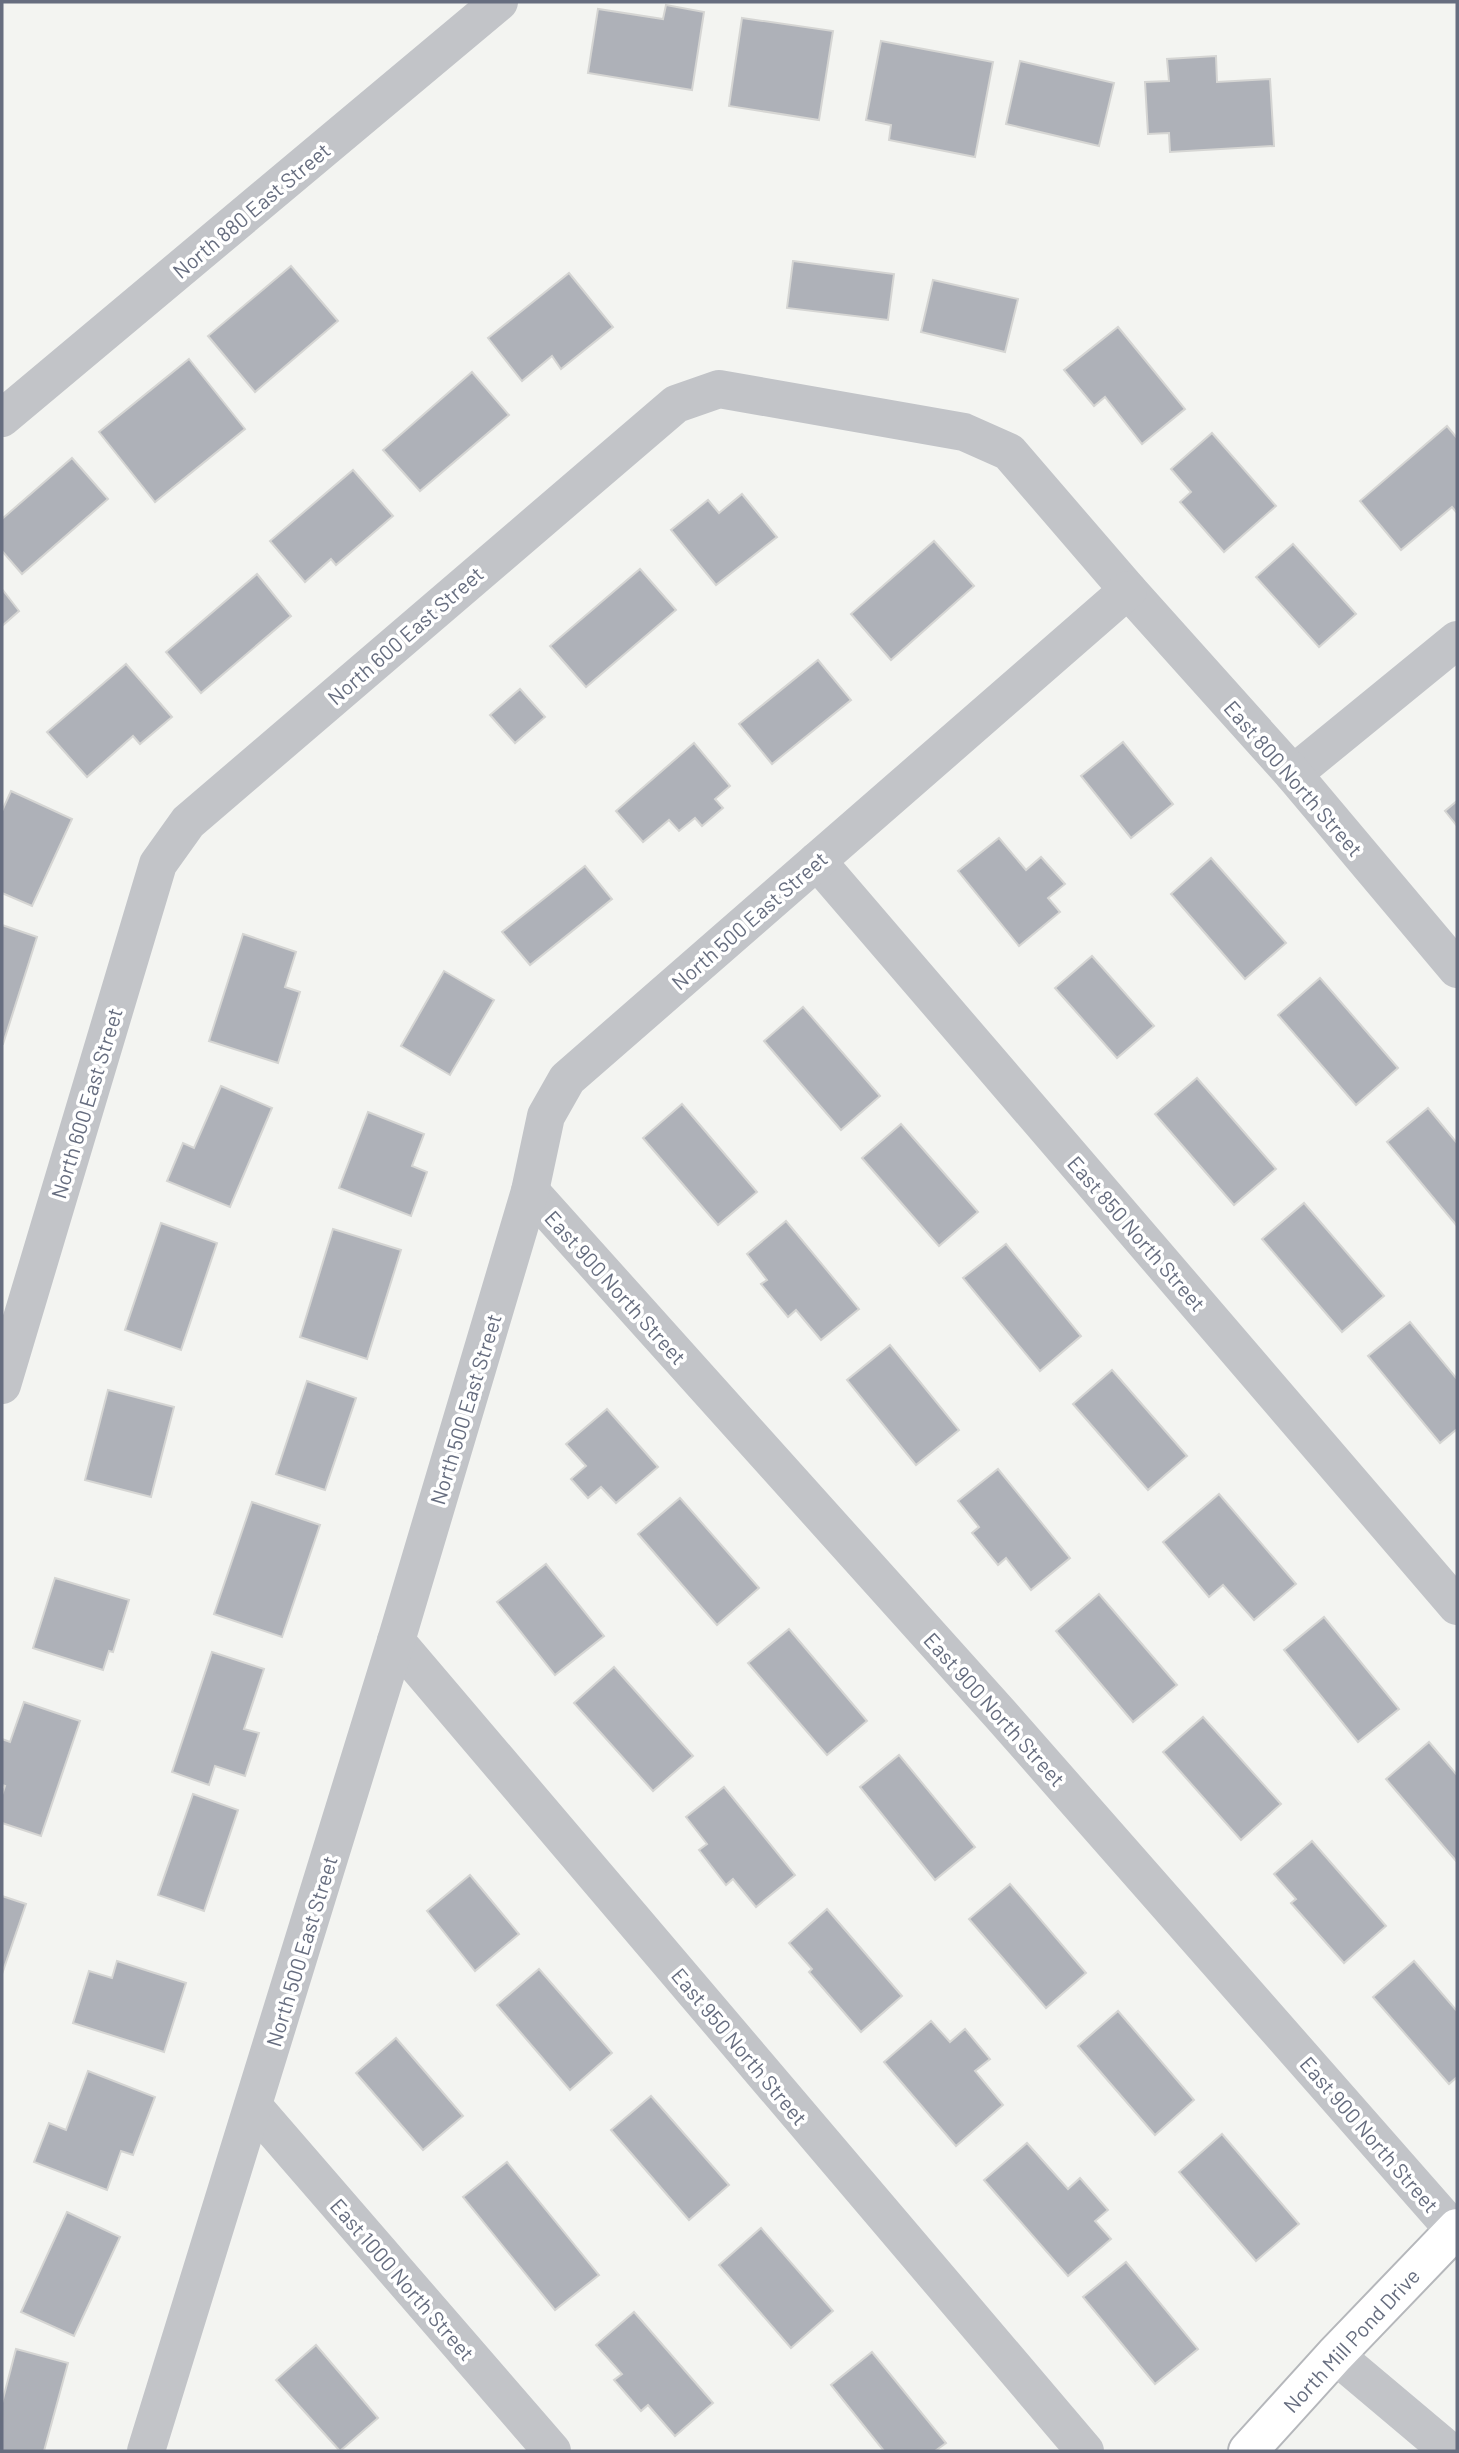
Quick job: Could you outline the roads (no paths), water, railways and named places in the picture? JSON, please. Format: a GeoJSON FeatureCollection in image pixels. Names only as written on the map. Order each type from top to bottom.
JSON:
{"type":"FeatureCollection","features":[{"type":"Feature","properties":{"kind":"main road","name":"North Mill Pond Drive"},"geometry":{"type":"LineString","coordinates":[[1248,2451],[1335,2355],[1456,2229]]}},
{"type":"Feature","properties":{"kind":"street","name":"North 880 East Street"},"geometry":{"type":"LineString","coordinates":[[2,418],[499,2]]}},
{"type":"Feature","properties":{"kind":"street","name":"North 600 East Street"},"geometry":{"type":"LineString","coordinates":[[2,1385],[158,864],[188,822],[676,404],[719,389],[964,432],[1009,452],[1128,590]]}},
{"type":"Feature","properties":{"kind":"street","name":"East 800 North Street"},"geometry":{"type":"LineString","coordinates":[[1128,590],[1293,774],[1457,969]]}},
{"type":"Feature","properties":{"kind":"street","name":"North 500 East Street"},"geometry":{"type":"LineString","coordinates":[[146,2451],[396,1642],[530,1191],[547,1116],[567,1079],[1128,590]]}},
{"type":"Feature","properties":{"kind":"street"},"geometry":{"type":"LineString","coordinates":[[1293,774],[1457,640]]}},
{"type":"Feature","properties":{"kind":"street","name":"East 850 North Street"},"geometry":{"type":"LineString","coordinates":[[817,861],[1457,1606]]}},
{"type":"Feature","properties":{"kind":"street","name":"East 900 North Street"},"geometry":{"type":"LineString","coordinates":[[530,1191],[1001,1715],[1456,2229]]}},
{"type":"Feature","properties":{"kind":"street","name":"East 950 North Street"},"geometry":{"type":"LineString","coordinates":[[396,1642],[1085,2451]]}},
{"type":"Feature","properties":{"kind":"street","name":"East 1000 North Street"},"geometry":{"type":"LineString","coordinates":[[253,2106],[552,2451]]}},
{"type":"Feature","properties":{"kind":"street"},"geometry":{"type":"LineString","coordinates":[[1335,2355],[1449,2451]]}}]}
